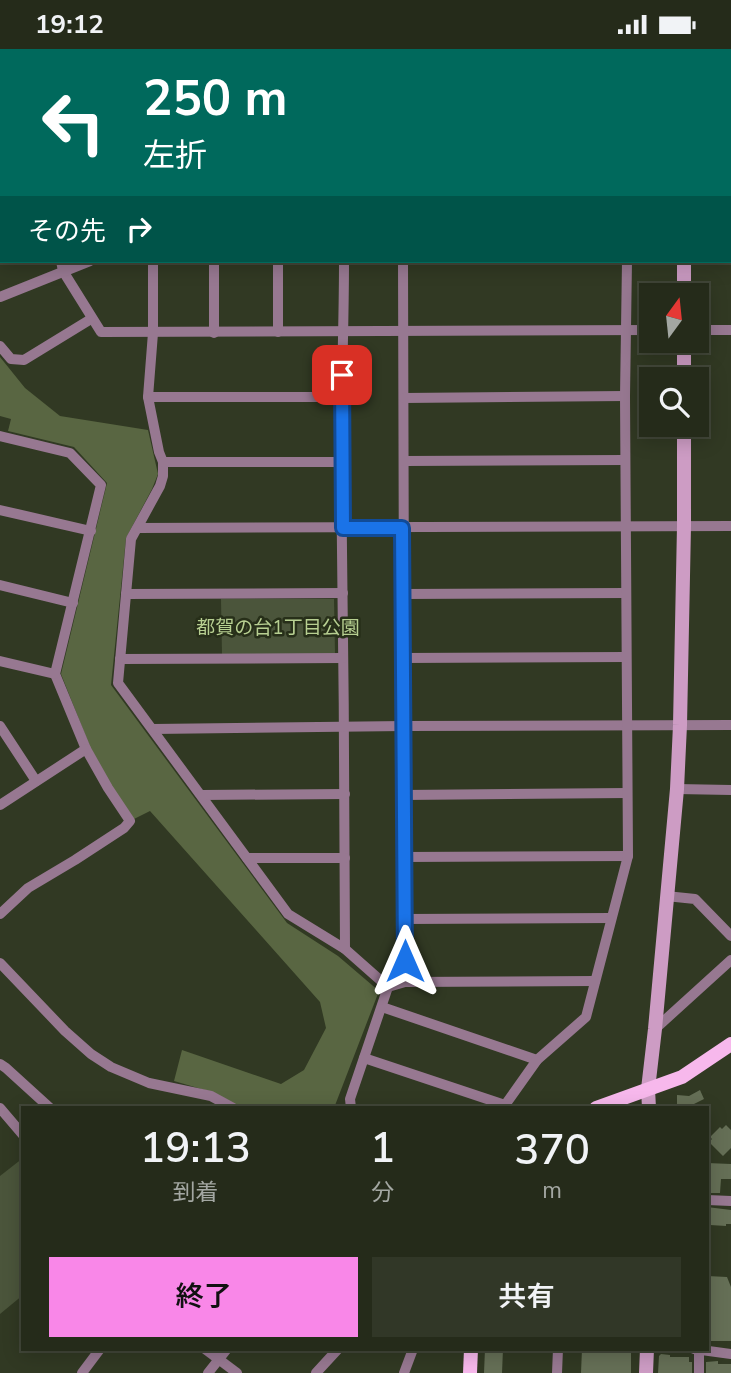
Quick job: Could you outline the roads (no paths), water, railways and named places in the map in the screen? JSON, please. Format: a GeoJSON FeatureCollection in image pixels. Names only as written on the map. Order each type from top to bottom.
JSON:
{"type":"FeatureCollection","features":[{"type":"Feature","properties":{"kind":"main road"},"geometry":{"type":"LineString","coordinates":[[601,1106],[682,1077],[731,1044]]}},
{"type":"Feature","properties":{"kind":"main road"},"geometry":{"type":"LineString","coordinates":[[470,1373],[471,1351]]}},
{"type":"Feature","properties":{"kind":"street"},"geometry":{"type":"LineString","coordinates":[[153,263],[153,333],[148,397],[163,462],[163,476],[131,539],[118,683],[288,913],[345,949],[388,987]]}},
{"type":"Feature","properties":{"kind":"street"},"geometry":{"type":"LineString","coordinates":[[214,263],[214,333]]}},
{"type":"Feature","properties":{"kind":"street"},"geometry":{"type":"LineString","coordinates":[[278,263],[278,332]]}},
{"type":"Feature","properties":{"kind":"street"},"geometry":{"type":"LineString","coordinates":[[344,263],[341,462],[345,949]]}},
{"type":"Feature","properties":{"kind":"street"},"geometry":{"type":"LineString","coordinates":[[402,263],[405,982]]}},
{"type":"Feature","properties":{"kind":"street"},"geometry":{"type":"LineString","coordinates":[[505,1106],[537,1060],[586,1017],[628,856],[626,263]]}},
{"type":"Feature","properties":{"kind":"street"},"geometry":{"type":"LineString","coordinates":[[684,263],[684,283]]}},
{"type":"Feature","properties":{"kind":"street"},"geometry":{"type":"LineString","coordinates":[[0,297],[62,266],[101,332],[639,330]]}},
{"type":"Feature","properties":{"kind":"street"},"geometry":{"type":"LineString","coordinates":[[0,346],[11,359],[24,360],[91,319]]}},
{"type":"Feature","properties":{"kind":"street"},"geometry":{"type":"LineString","coordinates":[[709,330],[731,330]]}},
{"type":"Feature","properties":{"kind":"street"},"geometry":{"type":"LineString","coordinates":[[404,398],[625,396]]}},
{"type":"Feature","properties":{"kind":"street"},"geometry":{"type":"LineString","coordinates":[[148,397],[342,397]]}},
{"type":"Feature","properties":{"kind":"street"},"geometry":{"type":"LineString","coordinates":[[0,436],[71,453],[101,485],[55,674],[86,749],[130,821],[95,848],[28,888],[0,914]]}},
{"type":"Feature","properties":{"kind":"street"},"geometry":{"type":"LineString","coordinates":[[649,1106],[648,1089],[677,789],[684,437]]}},
{"type":"Feature","properties":{"kind":"street"},"geometry":{"type":"LineString","coordinates":[[404,461],[625,460]]}},
{"type":"Feature","properties":{"kind":"street"},"geometry":{"type":"LineString","coordinates":[[163,462],[341,462]]}},
{"type":"Feature","properties":{"kind":"street"},"geometry":{"type":"LineString","coordinates":[[0,510],[91,531]]}},
{"type":"Feature","properties":{"kind":"street"},"geometry":{"type":"LineString","coordinates":[[138,528],[731,526]]}},
{"type":"Feature","properties":{"kind":"street"},"geometry":{"type":"LineString","coordinates":[[0,585],[73,603]]}},
{"type":"Feature","properties":{"kind":"street"},"geometry":{"type":"LineString","coordinates":[[126,594],[343,593]]}},
{"type":"Feature","properties":{"kind":"street"},"geometry":{"type":"LineString","coordinates":[[403,593],[626,593]]}},
{"type":"Feature","properties":{"kind":"street"},"geometry":{"type":"LineString","coordinates":[[403,658],[626,657]]}},
{"type":"Feature","properties":{"kind":"street"},"geometry":{"type":"LineString","coordinates":[[120,659],[343,658]]}},
{"type":"Feature","properties":{"kind":"street"},"geometry":{"type":"LineString","coordinates":[[0,661],[55,674]]}},
{"type":"Feature","properties":{"kind":"street"},"geometry":{"type":"LineString","coordinates":[[153,729],[731,725]]}},
{"type":"Feature","properties":{"kind":"street"},"geometry":{"type":"LineString","coordinates":[[0,726],[36,781]]}},
{"type":"Feature","properties":{"kind":"street"},"geometry":{"type":"LineString","coordinates":[[0,806],[86,749]]}},
{"type":"Feature","properties":{"kind":"street"},"geometry":{"type":"LineString","coordinates":[[677,789],[731,790]]}},
{"type":"Feature","properties":{"kind":"street"},"geometry":{"type":"LineString","coordinates":[[403,795],[627,793]]}},
{"type":"Feature","properties":{"kind":"street"},"geometry":{"type":"LineString","coordinates":[[202,796],[345,794]]}},
{"type":"Feature","properties":{"kind":"street"},"geometry":{"type":"LineString","coordinates":[[404,857],[628,856]]}},
{"type":"Feature","properties":{"kind":"street"},"geometry":{"type":"LineString","coordinates":[[247,858],[345,857]]}},
{"type":"Feature","properties":{"kind":"street"},"geometry":{"type":"LineString","coordinates":[[666,896],[695,899],[731,936]]}},
{"type":"Feature","properties":{"kind":"street"},"geometry":{"type":"LineString","coordinates":[[405,919],[611,918]]}},
{"type":"Feature","properties":{"kind":"street"},"geometry":{"type":"LineString","coordinates":[[655,1029],[731,960]]}},
{"type":"Feature","properties":{"kind":"street"},"geometry":{"type":"LineString","coordinates":[[0,963],[65,1031],[111,1067],[149,1083],[211,1096],[229,1106]]}},
{"type":"Feature","properties":{"kind":"street"},"geometry":{"type":"LineString","coordinates":[[388,987],[405,982],[594,981]]}},
{"type":"Feature","properties":{"kind":"street"},"geometry":{"type":"LineString","coordinates":[[351,1106],[388,987]]}},
{"type":"Feature","properties":{"kind":"street"},"geometry":{"type":"LineString","coordinates":[[382,1007],[537,1060]]}},
{"type":"Feature","properties":{"kind":"street"},"geometry":{"type":"LineString","coordinates":[[364,1058],[501,1106]]}},
{"type":"Feature","properties":{"kind":"street"},"geometry":{"type":"LineString","coordinates":[[0,1065],[48,1106]]}},
{"type":"Feature","properties":{"kind":"street"},"geometry":{"type":"LineString","coordinates":[[0,1108],[21,1133]]}},
{"type":"Feature","properties":{"kind":"street"},"geometry":{"type":"LineString","coordinates":[[709,1200],[731,1201]]}},
{"type":"Feature","properties":{"kind":"street"},"geometry":{"type":"LineString","coordinates":[[82,1373],[98,1351]]}},
{"type":"Feature","properties":{"kind":"street"},"geometry":{"type":"LineString","coordinates":[[208,1351],[237,1373]]}},
{"type":"Feature","properties":{"kind":"street"},"geometry":{"type":"LineString","coordinates":[[208,1373],[226,1351]]}},
{"type":"Feature","properties":{"kind":"street"},"geometry":{"type":"LineString","coordinates":[[316,1373],[336,1351]]}},
{"type":"Feature","properties":{"kind":"street"},"geometry":{"type":"LineString","coordinates":[[404,1373],[412,1351]]}},
{"type":"Feature","properties":{"kind":"street"},"geometry":{"type":"LineString","coordinates":[[557,1373],[558,1351]]}},
{"type":"Feature","properties":{"kind":"street"},"geometry":{"type":"LineString","coordinates":[[646,1351],[646,1373]]}},
{"type":"Feature","properties":{"kind":"street"},"geometry":{"type":"LineString","coordinates":[[699,1351],[699,1373]]}},
{"type":"Feature","properties":{"kind":"street"},"geometry":{"type":"LineString","coordinates":[[705,1351],[731,1355]]}},
{"type":"Feature","properties":{"kind":"park label","name":"都賀の台1丁目公園"},"geometry":{"type":"Point","coordinates":[278,627]}}]}
